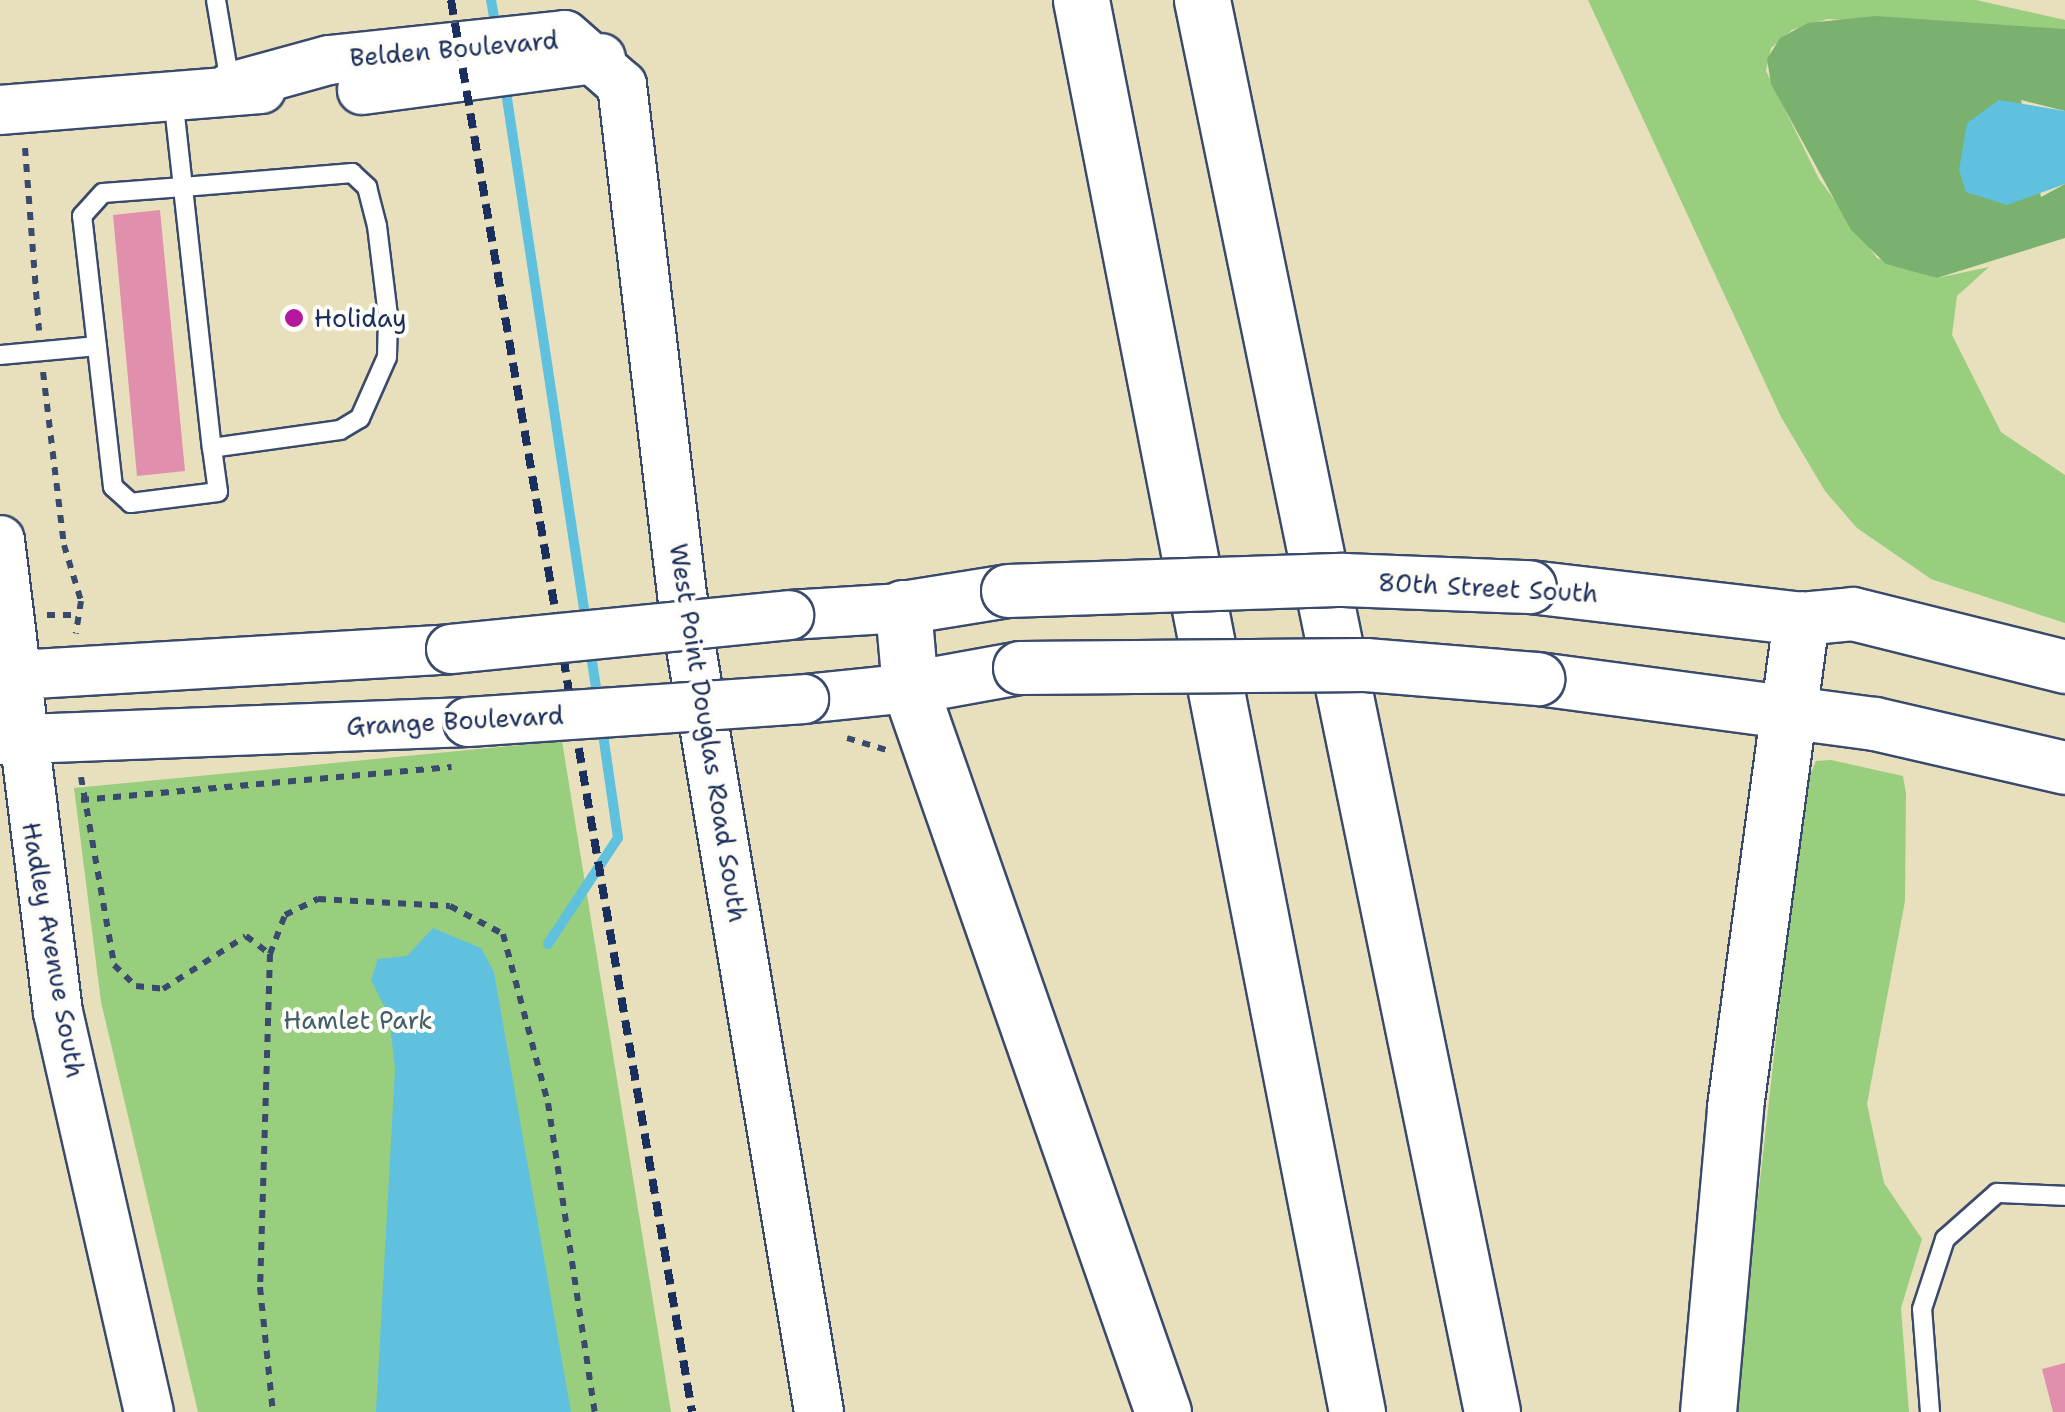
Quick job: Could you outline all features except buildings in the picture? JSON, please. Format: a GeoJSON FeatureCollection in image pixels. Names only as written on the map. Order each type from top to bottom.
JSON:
{"type":"FeatureCollection","features":[{"type":"Feature","properties":{"kind":"highway"},"geometry":{"type":"LineString","coordinates":[[1081,0],[1357,1412]]}},
{"type":"Feature","properties":{"kind":"highway"},"geometry":{"type":"LineString","coordinates":[[1202,0],[1492,1412]]}},
{"type":"Feature","properties":{"kind":"highway"},"geometry":{"type":"LineString","coordinates":[[904,608],[910,688],[1163,1412]]}},
{"type":"Feature","properties":{"kind":"highway"},"geometry":{"type":"LineString","coordinates":[[1708,1412],[1735,1107],[1801,618]]}},
{"type":"Feature","properties":{"kind":"main road","name":"80th Street South"},"geometry":{"type":"LineString","coordinates":[[904,608],[1008,591],[1344,580],[1530,587],[1801,618],[1853,614],[2065,667]]}},
{"type":"Feature","properties":{"kind":"main road"},"geometry":{"type":"LineString","coordinates":[[910,688],[1020,668],[1366,664],[1538,679],[1789,715],[2065,768]]}},
{"type":"Feature","properties":{"kind":"street","name":"Belden Boulevard"},"geometry":{"type":"LineString","coordinates":[[10,109],[230,88],[329,60],[566,35],[601,58]]}},
{"type":"Feature","properties":{"kind":"street","name":"West Point Douglas Road South"},"geometry":{"type":"LineString","coordinates":[[601,58],[622,85],[682,594],[818,1412]]}},
{"type":"Feature","properties":{"kind":"street","name":"Hadley Avenue South"},"geometry":{"type":"LineString","coordinates":[[0,540],[10,739],[28,800],[58,1012],[150,1412]]}},
{"type":"Feature","properties":{"kind":"street"},"geometry":{"type":"LineString","coordinates":[[6,675],[452,649],[790,615],[904,608]]}},
{"type":"Feature","properties":{"kind":"street","name":"Grange Boulevard"},"geometry":{"type":"LineString","coordinates":[[10,739],[80,736],[469,744],[910,688]]}},
{"type":"Feature","properties":{"kind":"lane"},"geometry":{"type":"LineString","coordinates":[[216,0],[230,88]]}},
{"type":"Feature","properties":{"kind":"lane"},"geometry":{"type":"LineString","coordinates":[[172,93],[183,187],[212,448],[218,492],[132,503],[113,486],[82,216],[103,193],[183,187],[352,174],[370,200],[388,316],[374,401],[340,430],[212,448]]}},
{"type":"Feature","properties":{"kind":"lane"},"geometry":{"type":"LineString","coordinates":[[0,355],[97,346]]}},
{"type":"Feature","properties":{"kind":"lane"},"geometry":{"type":"LineString","coordinates":[[1930,1412],[1922,1309],[1946,1239],[1997,1192],[2065,1196]]}},
{"type":"Feature","properties":{"kind":"path"},"geometry":{"type":"LineString","coordinates":[[10,109],[64,545],[81,602],[77,670]]}},
{"type":"Feature","properties":{"kind":"path"},"geometry":{"type":"LineString","coordinates":[[80,736],[82,800],[114,965],[136,986],[186,980],[218,947],[246,936],[270,954]]}},
{"type":"Feature","properties":{"kind":"path"},"geometry":{"type":"LineString","coordinates":[[28,800],[82,800],[469,744]]}},
{"type":"Feature","properties":{"kind":"path"},"geometry":{"type":"LineString","coordinates":[[274,1412],[260,1287],[270,954],[285,915],[318,899],[450,906],[503,934],[548,1103],[595,1412]]}},
{"type":"Feature","properties":{"kind":"green space"},"geometry":{"type":"Polygon","coordinates":[[[1588,0],[1976,0],[2065,20],[2065,29],[2028,30],[1828,19],[1792,30],[1771,48],[1766,71],[1819,179],[1877,258],[1937,278],[1989,267],[1957,296],[1952,335],[2001,432],[2065,475],[2065,623],[1931,579],[1857,528],[1825,491],[1781,417],[1588,0]]]}},
{"type":"Feature","properties":{"kind":"green space"},"geometry":{"type":"Polygon","coordinates":[[[1875,16],[2065,29],[2065,111],[2021,100],[2041,197],[2065,184],[2065,238],[1937,278],[1886,264],[1851,230],[1771,84],[1767,59],[1780,38],[1808,23],[1875,16]]]}},
{"type":"Feature","properties":{"kind":"green space","name":"Hamlet Park"},"geometry":{"type":"Polygon","coordinates":[[[562,741],[671,1412],[198,1412],[101,1002],[74,788],[562,741]]]}},
{"type":"Feature","properties":{"kind":"green space"},"geometry":{"type":"Polygon","coordinates":[[[1831,760],[1903,776],[1906,793],[1905,901],[1867,1104],[1884,1183],[1922,1239],[1901,1308],[1909,1412],[1734,1412],[1804,789],[1816,761],[1831,760]]]}},
{"type":"Feature","properties":{"kind":"water"},"geometry":{"type":"Polygon","coordinates":[[[1999,100],[2065,111],[2065,184],[2007,205],[1966,192],[1959,170],[1967,123],[1999,100]]]}},
{"type":"Feature","properties":{"kind":"water"},"geometry":{"type":"Polygon","coordinates":[[[433,928],[481,948],[494,972],[571,1412],[376,1412],[395,1069],[389,1016],[371,980],[378,959],[407,956],[433,928]]]}},
{"type":"Feature","properties":{"kind":"waterway"},"geometry":{"type":"LineString","coordinates":[[491,0],[496,28]]}},
{"type":"Feature","properties":{"kind":"waterway"},"geometry":{"type":"LineString","coordinates":[[505,85],[586,622]]}},
{"type":"Feature","properties":{"kind":"waterway"},"geometry":{"type":"LineString","coordinates":[[590,648],[598,701]]}},
{"type":"Feature","properties":{"kind":"waterway"},"geometry":{"type":"LineString","coordinates":[[548,944],[618,838],[602,727]]}},
{"type":"Feature","properties":{"kind":"railway"},"geometry":{"type":"LineString","coordinates":[[451,0],[692,1412]]}},
{"type":"Feature","properties":{"kind":"place","name":"Holiday"},"geometry":{"type":"Point","coordinates":[294,318]}}]}
